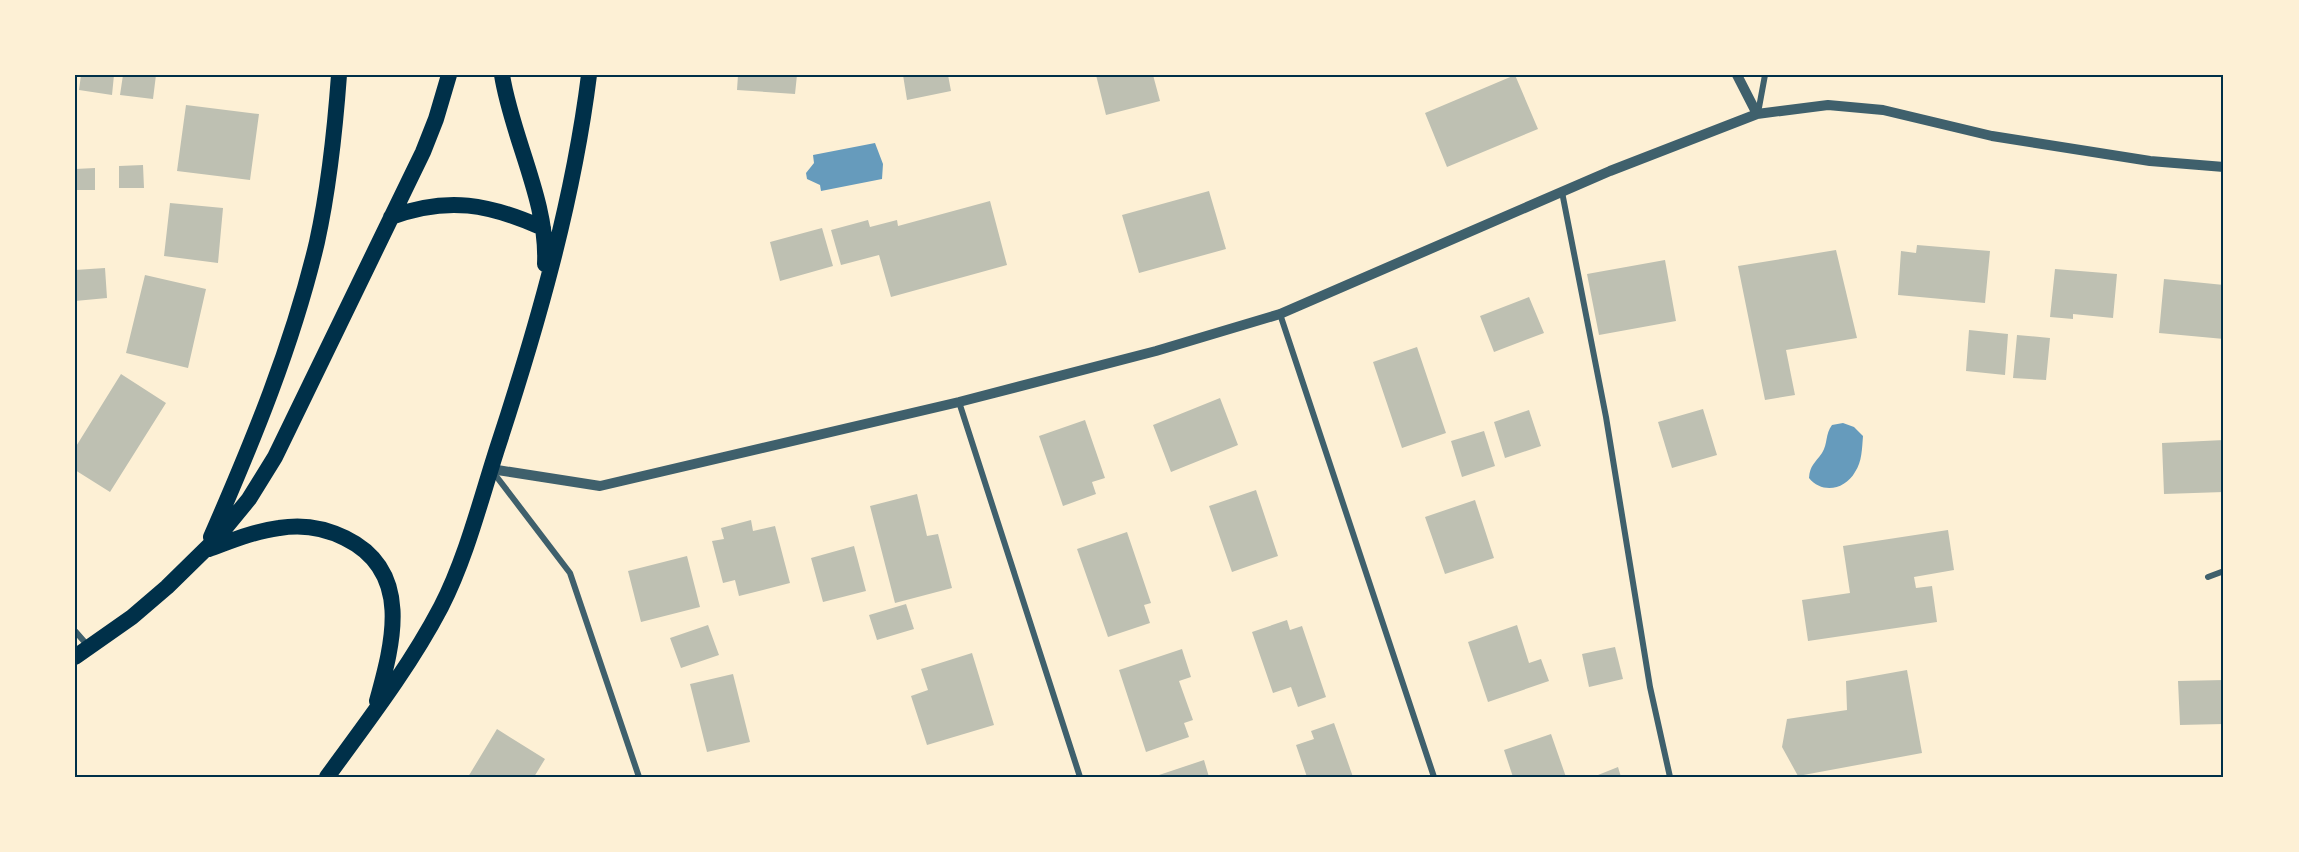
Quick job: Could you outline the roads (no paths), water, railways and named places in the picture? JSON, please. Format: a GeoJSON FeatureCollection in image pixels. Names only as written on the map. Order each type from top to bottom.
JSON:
{"type":"FeatureCollection","features":[{"type":"Feature","properties":{"kind":"highway"},"geometry":{"type":"LineString","coordinates":[[205,550],[271,392],[307,278],[325,201],[339,75]]}},
{"type":"Feature","properties":{"kind":"highway"},"geometry":{"type":"LineString","coordinates":[[82,652],[143,608],[205,550],[235,517],[270,466],[430,135],[449,75]]}},
{"type":"Feature","properties":{"kind":"highway"},"geometry":{"type":"LineString","coordinates":[[502,75],[512,124],[539,208],[543,228],[544,274],[536,321]]}},
{"type":"Feature","properties":{"kind":"highway"},"geometry":{"type":"LineString","coordinates":[[327,777],[417,648],[444,600],[462,556],[536,321],[568,193],[589,75]]}},
{"type":"Feature","properties":{"kind":"highway"},"geometry":{"type":"LineString","coordinates":[[391,218],[409,210],[452,203],[500,211],[543,228]]}},
{"type":"Feature","properties":{"kind":"highway"},"geometry":{"type":"LineString","coordinates":[[205,550],[250,535],[294,526],[333,533],[369,554],[386,578],[393,619],[390,649],[374,711]]}},
{"type":"Feature","properties":{"kind":"street"},"geometry":{"type":"LineString","coordinates":[[1737,75],[1757,114]]}},
{"type":"Feature","properties":{"kind":"street"},"geometry":{"type":"LineString","coordinates":[[1757,114],[1766,75]]}},
{"type":"Feature","properties":{"kind":"street"},"geometry":{"type":"LineString","coordinates":[[491,469],[600,486],[959,402],[1156,351],[1280,314],[1562,192],[1757,114],[1828,105],[1883,110],[1992,136],[2150,161],[2224,167]]}},
{"type":"Feature","properties":{"kind":"street"},"geometry":{"type":"LineString","coordinates":[[1562,192],[1606,417],[1650,687],[1670,777]]}},
{"type":"Feature","properties":{"kind":"street"},"geometry":{"type":"LineString","coordinates":[[1280,314],[1434,777]]}},
{"type":"Feature","properties":{"kind":"street"},"geometry":{"type":"LineString","coordinates":[[959,402],[1080,777]]}},
{"type":"Feature","properties":{"kind":"street"},"geometry":{"type":"LineString","coordinates":[[491,469],[570,573],[639,777]]}},
{"type":"Feature","properties":{"kind":"street"},"geometry":{"type":"LineString","coordinates":[[2208,577],[2224,571]]}},
{"type":"Feature","properties":{"kind":"street"},"geometry":{"type":"LineString","coordinates":[[75,631],[82,652]]}},
{"type":"Feature","properties":{"kind":"water"},"geometry":{"type":"Polygon","coordinates":[[[875,143],[883,164],[882,179],[821,191],[820,185],[807,179],[806,173],[814,163],[813,155],[875,143]]]}},
{"type":"Feature","properties":{"kind":"water"},"geometry":{"type":"Polygon","coordinates":[[[1843,423],[1854,427],[1863,436],[1859,464],[1851,478],[1845,483],[1833,488],[1820,486],[1809,478],[1810,470],[1824,450],[1832,425],[1843,423]]]}}]}
